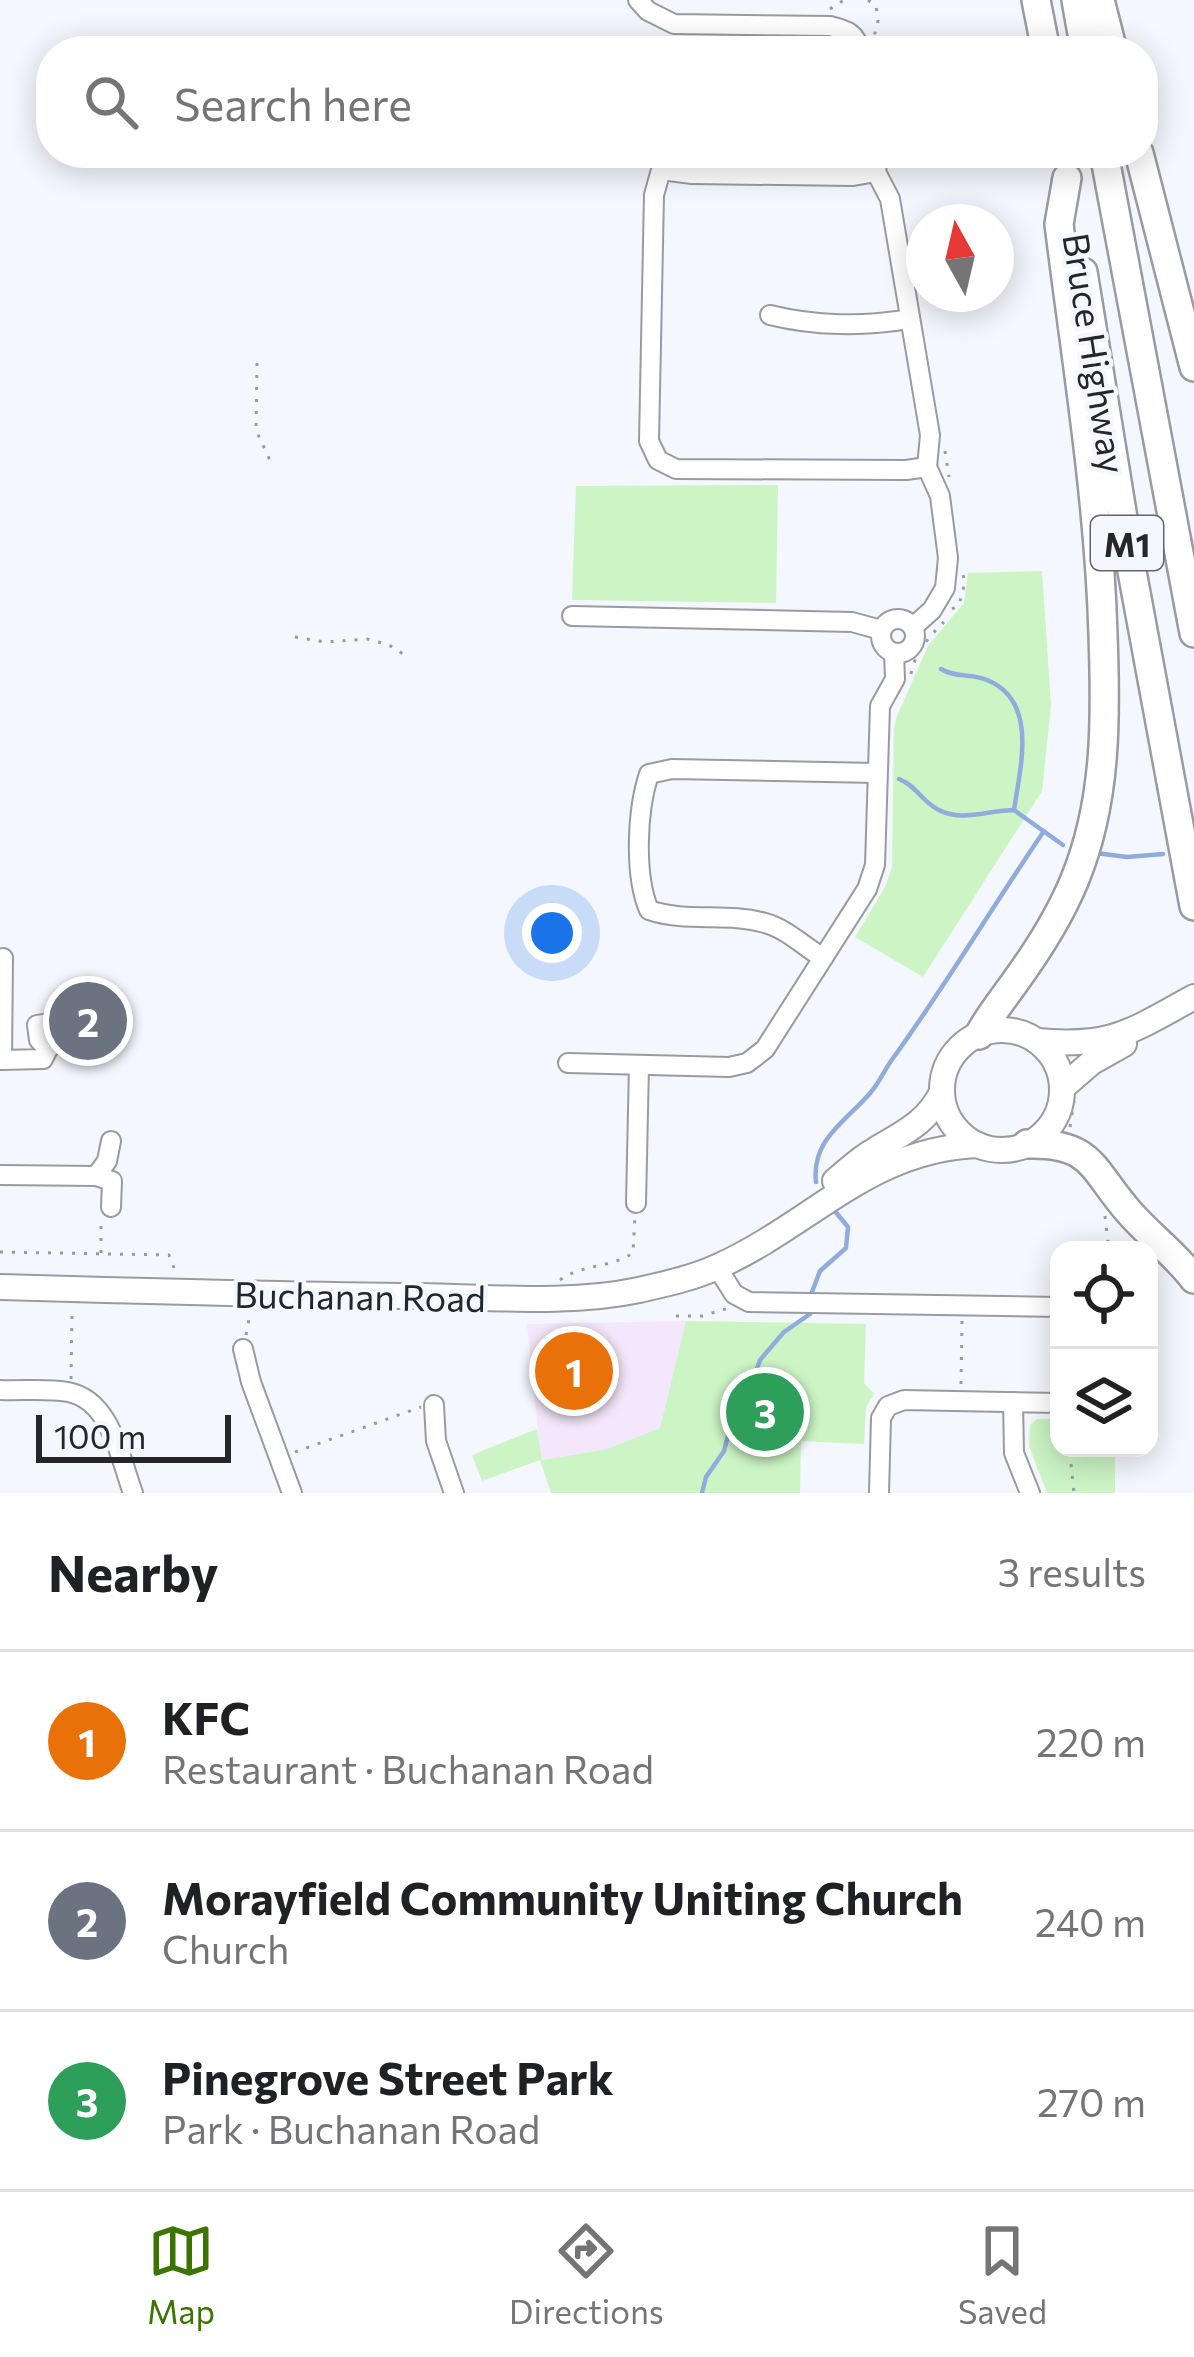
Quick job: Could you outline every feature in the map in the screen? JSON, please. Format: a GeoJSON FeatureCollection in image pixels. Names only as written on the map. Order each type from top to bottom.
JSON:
{"type":"FeatureCollection","features":[{"type":"Feature","properties":{"kind":"highway"},"geometry":{"type":"LineString","coordinates":[[1036,0],[1043,36]]}},
{"type":"Feature","properties":{"kind":"highway"},"geometry":{"type":"LineString","coordinates":[[1076,0],[1082,36]]}},
{"type":"Feature","properties":{"kind":"highway"},"geometry":{"type":"LineString","coordinates":[[1100,0],[1109,36]]}},
{"type":"Feature","properties":{"kind":"highway"},"geometry":{"type":"LineString","coordinates":[[979,1034],[1064,905],[1088,843],[1100,787],[1105,668],[1100,545],[1059,224],[1065,168]]}},
{"type":"Feature","properties":{"kind":"highway","name":"Bruce Highway"},"geometry":{"type":"LineString","coordinates":[[1065,168],[1129,555],[1194,906]]}},
{"type":"Feature","properties":{"kind":"highway","name":"Bruce Highway"},"geometry":{"type":"LineString","coordinates":[[1107,168],[1194,634]]}},
{"type":"Feature","properties":{"kind":"highway"},"geometry":{"type":"LineString","coordinates":[[1143,168],[1194,367]]}},
{"type":"Feature","properties":{"kind":"highway"},"geometry":{"type":"LineString","coordinates":[[1027,1144],[1054,1145],[1078,1153],[1194,1280]]}},
{"type":"Feature","properties":{"kind":"main road"},"geometry":{"type":"LineString","coordinates":[[1037,1041],[1101,1042],[1183,1007]]}},
{"type":"Feature","properties":{"kind":"main road"},"geometry":{"type":"LineString","coordinates":[[1069,1091],[1053,1058],[1037,1041],[1005,1030],[979,1034],[964,1043],[944,1071],[942,1092],[952,1124],[978,1145],[1003,1150],[1027,1144],[1042,1135],[1092,1063],[1183,1007]]}},
{"type":"Feature","properties":{"kind":"main road","name":"Buchanan Road"},"geometry":{"type":"LineString","coordinates":[[760,1244],[860,1160],[911,1130],[942,1092]]}},
{"type":"Feature","properties":{"kind":"main road","name":"Buchanan Road"},"geometry":{"type":"LineString","coordinates":[[0,1287],[584,1298],[634,1291],[717,1267],[901,1159],[978,1145]]}},
{"type":"Feature","properties":{"kind":"street"},"geometry":{"type":"LineString","coordinates":[[638,0],[648,11],[674,24],[830,26],[853,36]]}},
{"type":"Feature","properties":{"kind":"street"},"geometry":{"type":"LineString","coordinates":[[868,168],[853,176],[662,170],[654,195],[649,441],[658,460],[676,469],[928,467]]}},
{"type":"Feature","properties":{"kind":"street"},"geometry":{"type":"LineString","coordinates":[[879,168],[890,199],[930,435],[928,467],[940,496],[948,557],[945,588],[932,610],[913,627]]}},
{"type":"Feature","properties":{"kind":"street"},"geometry":{"type":"LineString","coordinates":[[770,315],[795,321],[881,324],[909,319]]}},
{"type":"Feature","properties":{"kind":"street"},"geometry":{"type":"LineString","coordinates":[[572,616],[852,622],[881,630]]}},
{"type":"Feature","properties":{"kind":"street"},"geometry":{"type":"LineString","coordinates":[[890,620],[908,621],[915,639],[904,652],[894,653],[882,644],[881,630],[890,620]]}},
{"type":"Feature","properties":{"kind":"street"},"geometry":{"type":"LineString","coordinates":[[568,1064],[729,1066],[747,1064],[765,1049],[867,889],[875,865],[880,706],[895,679],[894,653]]}},
{"type":"Feature","properties":{"kind":"street"},"geometry":{"type":"LineString","coordinates":[[823,958],[771,924],[743,918],[673,918],[649,910],[640,889],[642,796],[649,774],[673,770],[877,773]]}},
{"type":"Feature","properties":{"kind":"street"},"geometry":{"type":"LineString","coordinates":[[3,958],[1,1060],[43,1059],[48,1048]]}},
{"type":"Feature","properties":{"kind":"street"},"geometry":{"type":"LineString","coordinates":[[636,1202],[639,1065]]}},
{"type":"Feature","properties":{"kind":"street"},"geometry":{"type":"LineString","coordinates":[[96,1176],[111,1142]]}},
{"type":"Feature","properties":{"kind":"street"},"geometry":{"type":"LineString","coordinates":[[0,1175],[96,1176],[112,1181],[111,1207]]}},
{"type":"Feature","properties":{"kind":"street"},"geometry":{"type":"LineString","coordinates":[[717,1267],[741,1300],[1050,1307]]}},
{"type":"Feature","properties":{"kind":"street"},"geometry":{"type":"LineString","coordinates":[[243,1348],[292,1493]]}},
{"type":"Feature","properties":{"kind":"street"},"geometry":{"type":"LineString","coordinates":[[0,1390],[71,1392],[88,1400],[102,1414],[133,1493]]}},
{"type":"Feature","properties":{"kind":"street"},"geometry":{"type":"LineString","coordinates":[[1013,1402],[1013,1445],[1030,1493]]}},
{"type":"Feature","properties":{"kind":"street"},"geometry":{"type":"LineString","coordinates":[[879,1493],[881,1418],[893,1403],[1050,1403]]}},
{"type":"Feature","properties":{"kind":"street"},"geometry":{"type":"LineString","coordinates":[[434,1406],[436,1441],[454,1493]]}},
{"type":"Feature","properties":{"kind":"path"},"geometry":{"type":"LineString","coordinates":[[868,0],[876,6],[878,21],[873,36]]}},
{"type":"Feature","properties":{"kind":"path"},"geometry":{"type":"LineString","coordinates":[[257,363],[256,430],[273,467]]}},
{"type":"Feature","properties":{"kind":"path"},"geometry":{"type":"LineString","coordinates":[[943,440],[950,484]]}},
{"type":"Feature","properties":{"kind":"path"},"geometry":{"type":"LineString","coordinates":[[911,678],[927,639],[958,605],[965,582],[961,571]]}},
{"type":"Feature","properties":{"kind":"path"},"geometry":{"type":"LineString","coordinates":[[296,637],[325,642],[368,639],[403,655]]}},
{"type":"Feature","properties":{"kind":"path"},"geometry":{"type":"LineString","coordinates":[[1069,1091],[1069,1120],[1083,1144],[1078,1153]]}},
{"type":"Feature","properties":{"kind":"path"},"geometry":{"type":"LineString","coordinates":[[557,1282],[574,1270],[626,1259],[633,1253],[636,1202]]}},
{"type":"Feature","properties":{"kind":"path"},"geometry":{"type":"LineString","coordinates":[[1103,1211],[1108,1241]]}},
{"type":"Feature","properties":{"kind":"path"},"geometry":{"type":"LineString","coordinates":[[0,1252],[170,1256],[176,1273],[195,1274]]}},
{"type":"Feature","properties":{"kind":"path"},"geometry":{"type":"LineString","coordinates":[[676,1316],[702,1316],[741,1300]]}},
{"type":"Feature","properties":{"kind":"path"},"geometry":{"type":"LineString","coordinates":[[962,1306],[961,1385],[965,1390]]}},
{"type":"Feature","properties":{"kind":"path"},"geometry":{"type":"LineString","coordinates":[[243,1348],[251,1307]]}},
{"type":"Feature","properties":{"kind":"path"},"geometry":{"type":"LineString","coordinates":[[71,1392],[72,1314]]}},
{"type":"Feature","properties":{"kind":"path"},"geometry":{"type":"LineString","coordinates":[[279,1458],[415,1407],[434,1406]]}},
{"type":"Feature","properties":{"kind":"path"},"geometry":{"type":"LineString","coordinates":[[1071,1464],[1074,1493]]}},
{"type":"Feature","properties":{"kind":"shaded area"},"geometry":{"type":"Polygon","coordinates":[[[686,1321],[660,1428],[607,1449],[541,1460],[527,1324],[686,1321]]]}},
{"type":"Feature","properties":{"kind":"green space"},"geometry":{"type":"Polygon","coordinates":[[[778,485],[776,603],[572,600],[576,486],[778,485]]]}},
{"type":"Feature","properties":{"kind":"green space"},"geometry":{"type":"Polygon","coordinates":[[[1042,571],[1051,705],[1042,791],[923,977],[855,937],[892,867],[897,716],[928,646],[964,603],[968,573],[1042,571]]]}},
{"type":"Feature","properties":{"kind":"green space"},"geometry":{"type":"Polygon","coordinates":[[[686,1321],[866,1324],[864,1383],[874,1394],[866,1407],[864,1444],[801,1441],[800,1493],[551,1493],[540,1460],[482,1481],[472,1455],[537,1429],[542,1460],[607,1449],[660,1428],[686,1321]]]}},
{"type":"Feature","properties":{"kind":"green space"},"geometry":{"type":"Polygon","coordinates":[[[1037,1419],[1050,1419],[1050,1457],[1115,1457],[1115,1493],[1047,1493],[1029,1446],[1030,1425],[1037,1419]]]}},
{"type":"Feature","properties":{"kind":"building"},"geometry":{"type":"Polygon","coordinates":[[[61,997],[108,998],[108,1040],[61,1039],[61,997]]]}},
{"type":"Feature","properties":{"kind":"waterway"},"geometry":{"type":"LineString","coordinates":[[941,669],[987,680],[1014,703],[1022,737],[1014,810]]}},
{"type":"Feature","properties":{"kind":"waterway"},"geometry":{"type":"LineString","coordinates":[[899,779],[946,813],[1014,810],[1063,845]]}},
{"type":"Feature","properties":{"kind":"waterway"},"geometry":{"type":"LineString","coordinates":[[816,1182],[825,1142],[877,1085],[1044,831]]}},
{"type":"Feature","properties":{"kind":"waterway"},"geometry":{"type":"LineString","coordinates":[[1096,853],[1163,854]]}},
{"type":"Feature","properties":{"kind":"waterway"},"geometry":{"type":"LineString","coordinates":[[812,1292],[820,1271],[846,1248],[848,1227],[834,1210]]}},
{"type":"Feature","properties":{"kind":"waterway"},"geometry":{"type":"LineString","coordinates":[[702,1493],[760,1360],[784,1332],[810,1314]]}},
{"type":"Feature","properties":{"kind":"place","name":"Morayfield Community Uniting Church"},"geometry":{"type":"Point","coordinates":[88,1021]}},
{"type":"Feature","properties":{"kind":"place","name":"KFC"},"geometry":{"type":"Point","coordinates":[574,1371]}},
{"type":"Feature","properties":{"kind":"place","name":"Pinegrove Street Park"},"geometry":{"type":"Point","coordinates":[765,1412]}}]}
